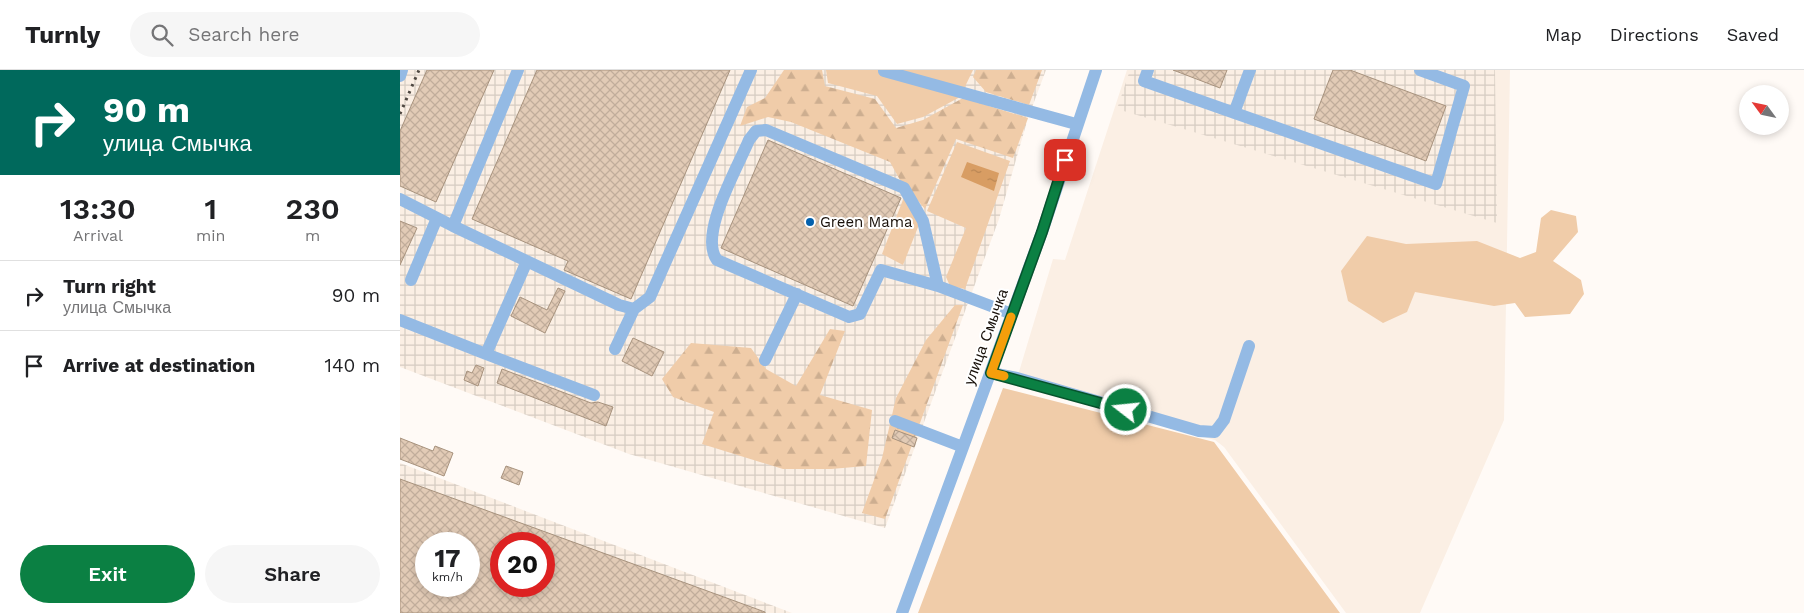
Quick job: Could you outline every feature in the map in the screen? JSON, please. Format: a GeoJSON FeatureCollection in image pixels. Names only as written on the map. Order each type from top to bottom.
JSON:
{"type":"FeatureCollection","features":[{"type":"Feature","properties":{"kind":"street"},"geometry":{"type":"LineString","coordinates":[[400,76],[402,70]]}},
{"type":"Feature","properties":{"kind":"street"},"geometry":{"type":"LineString","coordinates":[[453,226],[518,70]]}},
{"type":"Feature","properties":{"kind":"street"},"geometry":{"type":"LineString","coordinates":[[615,349],[634,309],[650,297],[751,70]]}},
{"type":"Feature","properties":{"kind":"street","name":"улица Смычка"},"geometry":{"type":"LineString","coordinates":[[902,613],[1042,232],[1076,124],[1096,70]]}},
{"type":"Feature","properties":{"kind":"street"},"geometry":{"type":"LineString","coordinates":[[1148,70],[1144,81],[1436,184],[1464,86],[1420,70]]}},
{"type":"Feature","properties":{"kind":"street"},"geometry":{"type":"LineString","coordinates":[[1234,113],[1250,70]]}},
{"type":"Feature","properties":{"kind":"street"},"geometry":{"type":"LineString","coordinates":[[884,71],[912,75],[1076,124]]}},
{"type":"Feature","properties":{"kind":"street"},"geometry":{"type":"LineString","coordinates":[[938,286],[923,221],[904,188],[766,130],[756,131],[749,140],[712,227],[712,252],[717,260],[849,317],[860,314],[881,270],[938,286],[1012,314]]}},
{"type":"Feature","properties":{"kind":"street"},"geometry":{"type":"LineString","coordinates":[[400,199],[618,305],[634,309]]}},
{"type":"Feature","properties":{"kind":"street"},"geometry":{"type":"LineString","coordinates":[[411,280],[437,218]]}},
{"type":"Feature","properties":{"kind":"street"},"geometry":{"type":"LineString","coordinates":[[486,354],[526,261]]}},
{"type":"Feature","properties":{"kind":"street"},"geometry":{"type":"LineString","coordinates":[[765,360],[797,294]]}},
{"type":"Feature","properties":{"kind":"street"},"geometry":{"type":"LineString","coordinates":[[400,320],[594,395]]}},
{"type":"Feature","properties":{"kind":"street"},"geometry":{"type":"LineString","coordinates":[[991,373],[1017,378],[1199,431],[1215,432],[1224,420],[1249,346]]}},
{"type":"Feature","properties":{"kind":"street"},"geometry":{"type":"LineString","coordinates":[[895,421],[963,447]]}},
{"type":"Feature","properties":{"kind":"shaded area"},"geometry":{"type":"Polygon","coordinates":[[[400,70],[1046,70],[1028,118],[999,219],[885,528],[629,454],[400,367],[400,70]]]}},
{"type":"Feature","properties":{"kind":"shaded area"},"geometry":{"type":"Polygon","coordinates":[[[1127,70],[1510,70],[1504,420],[1420,613],[1346,613],[1224,447],[1215,440],[1015,385],[1053,259],[1065,260],[1127,70]]]}},
{"type":"Feature","properties":{"kind":"shaded area"},"geometry":{"type":"Polygon","coordinates":[[[1130,70],[1495,70],[1497,223],[1117,109],[1130,70]]]}},
{"type":"Feature","properties":{"kind":"shaded area"},"geometry":{"type":"Polygon","coordinates":[[[400,463],[792,613],[400,613],[400,463]]]}},
{"type":"Feature","properties":{"kind":"green space"},"geometry":{"type":"Polygon","coordinates":[[[784,70],[822,70],[825,86],[875,99],[896,128],[923,120],[963,98],[1028,118],[1013,158],[956,139],[925,209],[900,180],[890,162],[791,122],[768,117],[740,126],[747,107],[765,98],[784,70]]]}},
{"type":"Feature","properties":{"kind":"green space"},"geometry":{"type":"Polygon","coordinates":[[[826,70],[973,70],[960,97],[923,117],[897,124],[877,96],[828,83],[826,70]]]}},
{"type":"Feature","properties":{"kind":"green space"},"geometry":{"type":"Polygon","coordinates":[[[976,70],[1042,70],[1029,105],[986,92],[973,77],[976,70]]]}},
{"type":"Feature","properties":{"kind":"green space"},"geometry":{"type":"Polygon","coordinates":[[[957,142],[1010,161],[965,289],[950,286],[946,277],[966,228],[927,211],[957,142]]]}},
{"type":"Feature","properties":{"kind":"green space"},"geometry":{"type":"Polygon","coordinates":[[[904,197],[920,222],[903,265],[882,254],[904,197]]]}},
{"type":"Feature","properties":{"kind":"green space"},"geometry":{"type":"Polygon","coordinates":[[[1551,210],[1576,216],[1578,232],[1553,261],[1581,280],[1584,294],[1570,314],[1525,317],[1515,303],[1494,306],[1415,292],[1407,312],[1383,323],[1348,301],[1341,271],[1367,236],[1406,244],[1477,241],[1520,258],[1536,252],[1541,218],[1551,210]]]}},
{"type":"Feature","properties":{"kind":"green space"},"geometry":{"type":"Polygon","coordinates":[[[955,305],[963,305],[885,519],[862,513],[882,458],[896,398],[926,340],[955,305]]]}},
{"type":"Feature","properties":{"kind":"green space"},"geometry":{"type":"Polygon","coordinates":[[[830,329],[845,331],[820,395],[872,410],[866,466],[831,469],[783,469],[702,444],[714,412],[673,397],[662,379],[691,343],[751,348],[766,369],[796,386],[830,329]]]}},
{"type":"Feature","properties":{"kind":"green space"},"geometry":{"type":"Polygon","coordinates":[[[1003,388],[1214,442],[1340,613],[918,613],[1003,388]]]}},
{"type":"Feature","properties":{"kind":"water"},"geometry":{"type":"Polygon","coordinates":[[[967,162],[999,173],[994,191],[961,177],[967,162]]]}},
{"type":"Feature","properties":{"kind":"building"},"geometry":{"type":"Polygon","coordinates":[[[427,70],[494,70],[436,202],[400,186],[400,131],[427,70]]]}},
{"type":"Feature","properties":{"kind":"building"},"geometry":{"type":"Polygon","coordinates":[[[537,70],[730,70],[631,299],[564,270],[568,261],[472,219],[537,70]]]}},
{"type":"Feature","properties":{"kind":"building"},"geometry":{"type":"Polygon","coordinates":[[[1173,70],[1227,70],[1220,88],[1173,70]]]}},
{"type":"Feature","properties":{"kind":"building"},"geometry":{"type":"Polygon","coordinates":[[[1333,70],[1350,70],[1446,106],[1426,161],[1314,119],[1333,70]]]}},
{"type":"Feature","properties":{"kind":"building","name":"Green Mama"},"geometry":{"type":"Polygon","coordinates":[[[768,140],[901,198],[853,306],[721,248],[768,140]]]}},
{"type":"Feature","properties":{"kind":"building"},"geometry":{"type":"Polygon","coordinates":[[[400,221],[417,228],[400,265],[400,221]]]}},
{"type":"Feature","properties":{"kind":"building"},"geometry":{"type":"Polygon","coordinates":[[[558,288],[565,291],[545,333],[511,316],[520,297],[547,310],[558,288]]]}},
{"type":"Feature","properties":{"kind":"building"},"geometry":{"type":"Polygon","coordinates":[[[633,338],[664,352],[652,376],[622,361],[633,338]]]}},
{"type":"Feature","properties":{"kind":"building"},"geometry":{"type":"Polygon","coordinates":[[[476,365],[484,368],[478,386],[464,380],[467,371],[472,373],[476,365]]]}},
{"type":"Feature","properties":{"kind":"building"},"geometry":{"type":"Polygon","coordinates":[[[502,369],[591,403],[598,402],[613,407],[606,426],[497,383],[502,369]]]}},
{"type":"Feature","properties":{"kind":"building"},"geometry":{"type":"Polygon","coordinates":[[[895,430],[917,438],[914,447],[892,438],[895,430]]]}},
{"type":"Feature","properties":{"kind":"building"},"geometry":{"type":"Polygon","coordinates":[[[400,438],[433,451],[435,446],[453,453],[444,476],[400,459],[400,438]]]}},
{"type":"Feature","properties":{"kind":"building"},"geometry":{"type":"Polygon","coordinates":[[[506,466],[523,472],[519,485],[501,478],[506,466]]]}},
{"type":"Feature","properties":{"kind":"building"},"geometry":{"type":"Polygon","coordinates":[[[400,479],[545,532],[490,532],[490,597],[555,597],[555,535],[765,613],[400,613],[400,479]]]}},
{"type":"Feature","properties":{"kind":"railway"},"geometry":{"type":"LineString","coordinates":[[400,114],[419,70]]}},
{"type":"Feature","properties":{"kind":"slow traffic"},"geometry":{"type":"LineString","coordinates":[[1004,376],[991,373],[1011,317]]}},
{"type":"Feature","properties":{"kind":"place","name":"Green Mama"},"geometry":{"type":"Point","coordinates":[810,222]}},
{"type":"Feature","properties":{"kind":"route"},"geometry":{"type":"LineString","coordinates":[[1065,160],[1042,232],[991,373],[1017,378],[1126,410]]}}]}
